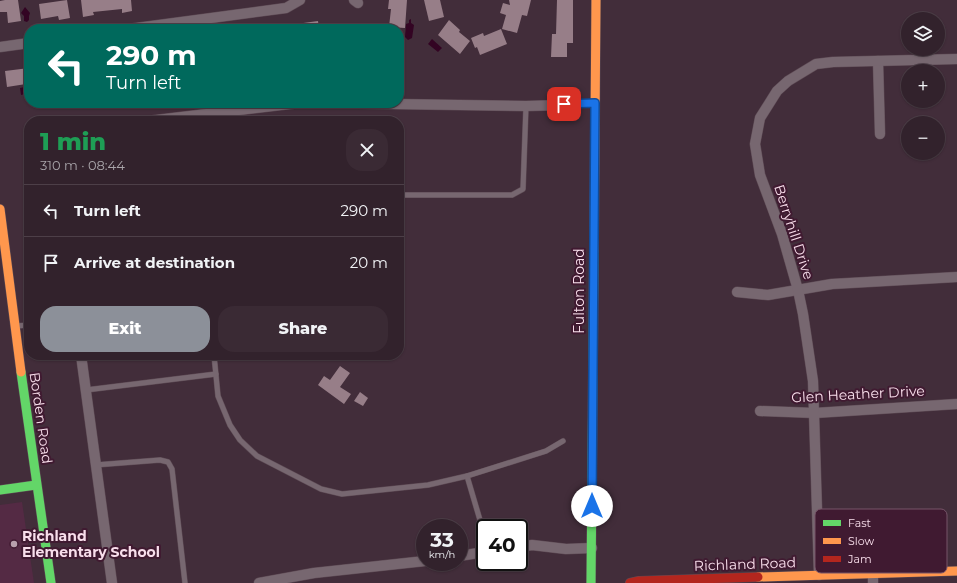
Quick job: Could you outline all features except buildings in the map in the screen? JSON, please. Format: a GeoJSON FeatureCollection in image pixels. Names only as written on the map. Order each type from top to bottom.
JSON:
{"type":"FeatureCollection","features":[{"type":"Feature","properties":{"kind":"street"},"geometry":{"type":"LineString","coordinates":[[166,24],[286,8],[300,0]]}},
{"type":"Feature","properties":{"kind":"street","name":"Fulton Road"},"geometry":{"type":"LineString","coordinates":[[591,583],[596,0]]}},
{"type":"Feature","properties":{"kind":"street"},"geometry":{"type":"LineString","coordinates":[[0,47],[24,44]]}},
{"type":"Feature","properties":{"kind":"street","name":"Berryhill Drive"},"geometry":{"type":"LineString","coordinates":[[817,509],[813,381],[798,290],[782,234],[760,175],[755,144],[760,118],[777,91],[788,81],[816,64],[833,62],[957,59]]}},
{"type":"Feature","properties":{"kind":"street"},"geometry":{"type":"LineString","coordinates":[[878,61],[880,134]]}},
{"type":"Feature","properties":{"kind":"street"},"geometry":{"type":"LineString","coordinates":[[404,104],[526,106],[564,104]]}},
{"type":"Feature","properties":{"kind":"street"},"geometry":{"type":"LineString","coordinates":[[202,116],[261,108]]}},
{"type":"Feature","properties":{"kind":"street","name":"Borden Road"},"geometry":{"type":"LineString","coordinates":[[0,209],[3,261],[15,326],[36,485],[51,583]]}},
{"type":"Feature","properties":{"kind":"street"},"geometry":{"type":"LineString","coordinates":[[737,292],[768,295],[832,284],[957,277]]}},
{"type":"Feature","properties":{"kind":"street"},"geometry":{"type":"LineString","coordinates":[[82,360],[112,583]]}},
{"type":"Feature","properties":{"kind":"street","name":"Glen Heather Drive"},"geometry":{"type":"LineString","coordinates":[[760,411],[815,413],[957,404]]}},
{"type":"Feature","properties":{"kind":"street"},"geometry":{"type":"LineString","coordinates":[[0,490],[36,485]]}},
{"type":"Feature","properties":{"kind":"street"},"geometry":{"type":"LineString","coordinates":[[528,546],[566,549],[592,548]]}},
{"type":"Feature","properties":{"kind":"street"},"geometry":{"type":"LineString","coordinates":[[258,583],[314,573],[416,562]]}},
{"type":"Feature","properties":{"kind":"street","name":"Richland Road"},"geometry":{"type":"LineString","coordinates":[[947,572],[957,571]]}},
{"type":"Feature","properties":{"kind":"street","name":"Richland Road"},"geometry":{"type":"LineString","coordinates":[[630,583],[819,575],[873,579],[936,573]]}},
{"type":"Feature","properties":{"kind":"lane"},"geometry":{"type":"LineString","coordinates":[[564,104],[595,103]]}},
{"type":"Feature","properties":{"kind":"lane"},"geometry":{"type":"LineString","coordinates":[[404,195],[512,195],[523,189],[526,106]]}},
{"type":"Feature","properties":{"kind":"lane"},"geometry":{"type":"LineString","coordinates":[[15,326],[24,325]]}},
{"type":"Feature","properties":{"kind":"lane"},"geometry":{"type":"LineString","coordinates":[[215,360],[218,396],[230,425],[240,440],[257,456],[321,489],[342,494],[428,485],[467,476],[546,450],[563,441]]}},
{"type":"Feature","properties":{"kind":"lane"},"geometry":{"type":"LineString","coordinates":[[86,390],[216,374]]}},
{"type":"Feature","properties":{"kind":"lane"},"geometry":{"type":"LineString","coordinates":[[95,465],[160,460],[168,462],[172,469],[185,583]]}},
{"type":"Feature","properties":{"kind":"lane"},"geometry":{"type":"LineString","coordinates":[[467,476],[480,519]]}},
{"type":"Feature","properties":{"kind":"shaded area"},"geometry":{"type":"Polygon","coordinates":[[[25,7],[30,13],[29,20],[27,22],[24,21],[24,16],[21,13],[25,7]]]}},
{"type":"Feature","properties":{"kind":"shaded area"},"geometry":{"type":"Polygon","coordinates":[[[411,19],[411,23],[414,25],[412,38],[408,40],[405,37],[406,24],[409,23],[409,20],[411,19]]]}},
{"type":"Feature","properties":{"kind":"shaded area"},"geometry":{"type":"Polygon","coordinates":[[[432,39],[442,48],[438,52],[428,44],[432,39]]]}},
{"type":"Feature","properties":{"kind":"shaded area"},"geometry":{"type":"Polygon","coordinates":[[[24,87],[24,94],[21,95],[20,88],[24,87]]]}},
{"type":"Feature","properties":{"kind":"shaded area","name":"Richland Elementary School"},"geometry":{"type":"Polygon","coordinates":[[[22,502],[34,583],[0,583],[0,505],[22,502]]]}},
{"type":"Feature","properties":{"kind":"traffic: fast"},"geometry":{"type":"LineString","coordinates":[[591,583],[594,251]]}},
{"type":"Feature","properties":{"kind":"traffic: fast"},"geometry":{"type":"LineString","coordinates":[[21,372],[51,583]]}},
{"type":"Feature","properties":{"kind":"traffic: fast"},"geometry":{"type":"LineString","coordinates":[[0,490],[36,485]]}},
{"type":"Feature","properties":{"kind":"traffic: slow"},"geometry":{"type":"LineString","coordinates":[[594,251],[596,0]]}},
{"type":"Feature","properties":{"kind":"traffic: slow"},"geometry":{"type":"LineString","coordinates":[[0,209],[21,372]]}},
{"type":"Feature","properties":{"kind":"traffic: slow"},"geometry":{"type":"LineString","coordinates":[[947,571],[957,571]]}},
{"type":"Feature","properties":{"kind":"traffic: slow"},"geometry":{"type":"LineString","coordinates":[[758,577],[891,573]]}},
{"type":"Feature","properties":{"kind":"traffic: jam"},"geometry":{"type":"LineString","coordinates":[[630,583],[639,581],[758,577]]}},
{"type":"Feature","properties":{"kind":"place","name":"Richland Elementary School"},"geometry":{"type":"Point","coordinates":[14,544]}},
{"type":"Feature","properties":{"kind":"route"},"geometry":{"type":"LineString","coordinates":[[564,104],[595,103],[592,506]]}}]}
